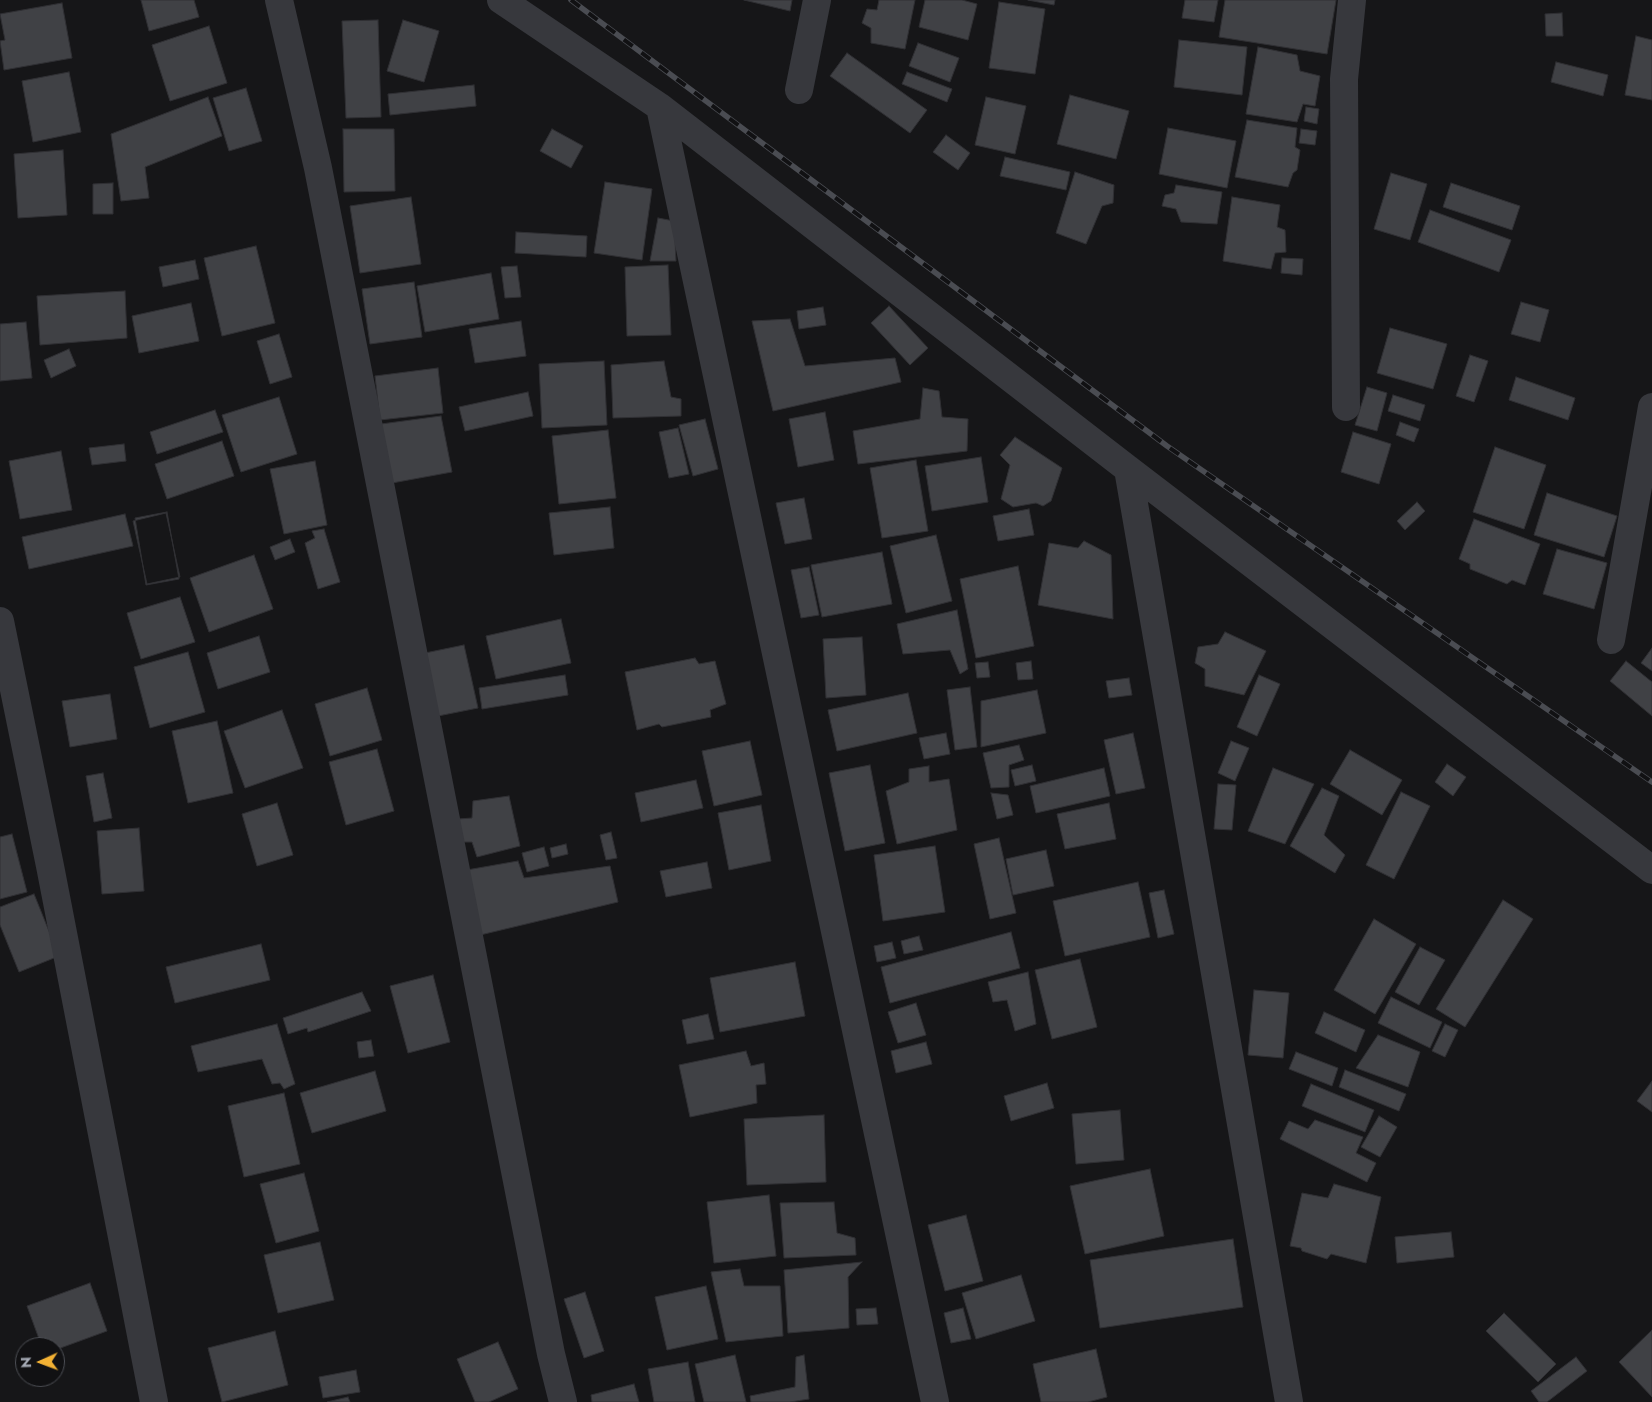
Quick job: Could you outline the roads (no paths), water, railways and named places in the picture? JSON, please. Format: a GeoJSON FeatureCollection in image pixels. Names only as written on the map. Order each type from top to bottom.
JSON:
{"type":"FeatureCollection","features":[{"type":"Feature","properties":{"kind":"street"},"geometry":{"type":"LineString","coordinates":[[279,0],[320,178],[551,1354],[564,1402]]}},
{"type":"Feature","properties":{"kind":"street"},"geometry":{"type":"LineString","coordinates":[[501,0],[660,107],[1128,470],[1652,870]]}},
{"type":"Feature","properties":{"kind":"street"},"geometry":{"type":"LineString","coordinates":[[799,90],[817,0]]}},
{"type":"Feature","properties":{"kind":"street"},"geometry":{"type":"LineString","coordinates":[[1346,407],[1344,79],[1352,0]]}},
{"type":"Feature","properties":{"kind":"street"},"geometry":{"type":"LineString","coordinates":[[660,107],[935,1402]]}},
{"type":"Feature","properties":{"kind":"street"},"geometry":{"type":"LineString","coordinates":[[1610,640],[1652,407]]}},
{"type":"Feature","properties":{"kind":"street"},"geometry":{"type":"LineString","coordinates":[[1128,470],[1289,1402]]}},
{"type":"Feature","properties":{"kind":"street"},"geometry":{"type":"LineString","coordinates":[[0,621],[50,866],[154,1402]]}},
{"type":"Feature","properties":{"kind":"railway"},"geometry":{"type":"LineString","coordinates":[[571,0],[1167,446],[1652,782]]}}]}
